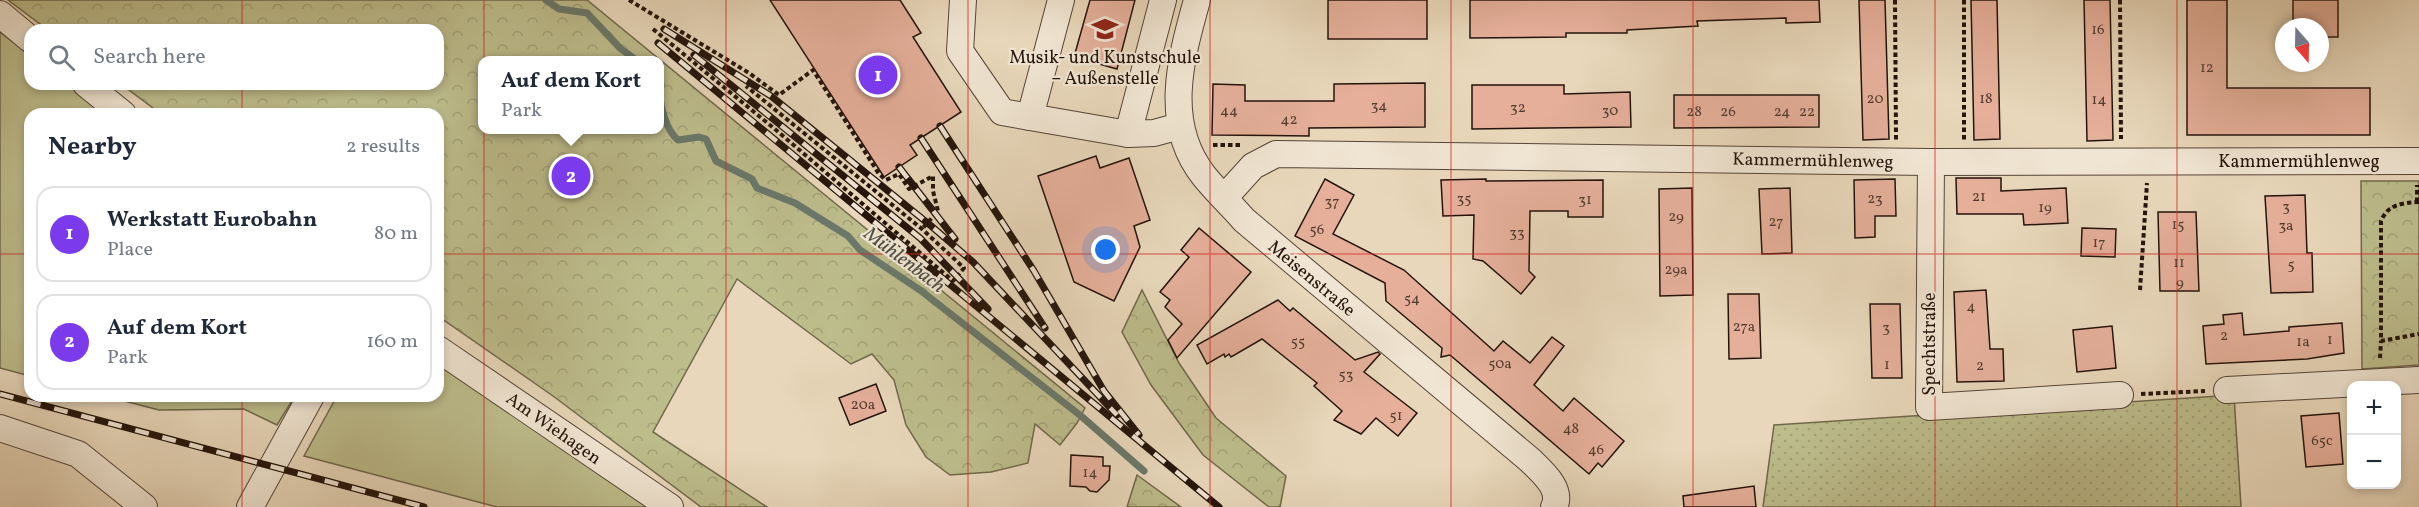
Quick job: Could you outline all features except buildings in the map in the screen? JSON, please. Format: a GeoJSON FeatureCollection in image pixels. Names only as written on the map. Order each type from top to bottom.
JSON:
{"type":"FeatureCollection","features":[{"type":"Feature","properties":{"kind":"street"},"geometry":{"type":"LineString","coordinates":[[1030,117],[1061,0]]}},
{"type":"Feature","properties":{"kind":"street"},"geometry":{"type":"LineString","coordinates":[[1128,134],[1163,0]]}},
{"type":"Feature","properties":{"kind":"street","name":"Meisenstraße"},"geometry":{"type":"LineString","coordinates":[[1197,0],[1184,48],[1177,89],[1183,136],[1203,174],[1244,220],[1278,250],[1530,460],[1556,491],[1556,504]]}},
{"type":"Feature","properties":{"kind":"street"},"geometry":{"type":"LineString","coordinates":[[962,1],[960,51],[1002,112],[1128,134],[1154,133],[1183,136]]}},
{"type":"Feature","properties":{"kind":"street"},"geometry":{"type":"LineString","coordinates":[[0,14],[24,34]]}},
{"type":"Feature","properties":{"kind":"street"},"geometry":{"type":"LineString","coordinates":[[93,90],[116,108]]}},
{"type":"Feature","properties":{"kind":"street"},"geometry":{"type":"LineString","coordinates":[[1224,198],[1253,166],[1276,154]]}},
{"type":"Feature","properties":{"kind":"street","name":"Kammermühlenweg"},"geometry":{"type":"LineString","coordinates":[[1276,154],[1931,162],[2419,160]]}},
{"type":"Feature","properties":{"kind":"street","name":"Spechtstraße"},"geometry":{"type":"LineString","coordinates":[[1931,162],[1929,407],[2120,395]]}},
{"type":"Feature","properties":{"kind":"street","name":"Am Wiehagen"},"geometry":{"type":"LineString","coordinates":[[444,353],[670,507]]}},
{"type":"Feature","properties":{"kind":"street"},"geometry":{"type":"LineString","coordinates":[[2227,390],[2419,380]]}},
{"type":"Feature","properties":{"kind":"street"},"geometry":{"type":"LineString","coordinates":[[250,507],[308,402]]}},
{"type":"Feature","properties":{"kind":"street"},"geometry":{"type":"LineString","coordinates":[[0,428],[78,454],[144,507]]}},
{"type":"Feature","properties":{"kind":"path"},"geometry":{"type":"LineString","coordinates":[[629,0],[749,73],[779,95],[813,70],[886,180],[899,174],[909,189],[933,176],[933,191],[938,211],[922,229]]}},
{"type":"Feature","properties":{"kind":"path"},"geometry":{"type":"LineString","coordinates":[[1895,0],[1896,161]]}},
{"type":"Feature","properties":{"kind":"path"},"geometry":{"type":"LineString","coordinates":[[1964,0],[1964,162]]}},
{"type":"Feature","properties":{"kind":"path"},"geometry":{"type":"LineString","coordinates":[[2120,0],[2122,161]]}},
{"type":"Feature","properties":{"kind":"path"},"geometry":{"type":"LineString","coordinates":[[653,29],[953,281],[964,268],[922,229],[746,86]]}},
{"type":"Feature","properties":{"kind":"path"},"geometry":{"type":"LineString","coordinates":[[1183,136],[1254,144],[1276,154]]}},
{"type":"Feature","properties":{"kind":"path"},"geometry":{"type":"LineString","coordinates":[[2140,290],[2148,161]]}},
{"type":"Feature","properties":{"kind":"path"},"geometry":{"type":"LineString","coordinates":[[2419,202],[2399,203],[2383,215],[2380,221],[2380,341],[2419,334]]}},
{"type":"Feature","properties":{"kind":"path"},"geometry":{"type":"LineString","coordinates":[[2120,395],[2227,390]]}},
{"type":"Feature","properties":{"kind":"green space"},"geometry":{"type":"Polygon","coordinates":[[[8,0],[587,0],[655,56],[478,56],[478,134],[664,134],[664,63],[1085,408],[1060,445],[1035,424],[1028,463],[991,472],[950,475],[926,457],[906,425],[894,380],[872,354],[851,364],[737,279],[653,432],[767,507],[701,507],[553,396],[444,320],[444,108],[153,108],[129,90],[444,90],[444,24],[40,24],[8,0]]]}},
{"type":"Feature","properties":{"kind":"green space"},"geometry":{"type":"Polygon","coordinates":[[[0,32],[24,50],[24,90],[77,90],[101,108],[24,108],[24,374],[0,368],[0,32]]]}},
{"type":"Feature","properties":{"kind":"green space"},"geometry":{"type":"Polygon","coordinates":[[[2361,181],[2419,181],[2419,365],[2362,369],[2361,181]]]}},
{"type":"Feature","properties":{"kind":"green space"},"geometry":{"type":"Polygon","coordinates":[[[1142,290],[1179,363],[1216,418],[1286,476],[1280,507],[1269,507],[1203,455],[1151,385],[1122,332],[1142,290]]]}},
{"type":"Feature","properties":{"kind":"green space"},"geometry":{"type":"Polygon","coordinates":[[[444,362],[651,507],[497,507],[304,456],[334,402],[444,402],[444,362]]]}},
{"type":"Feature","properties":{"kind":"green space"},"geometry":{"type":"Polygon","coordinates":[[[2234,395],[2241,507],[1763,507],[1774,425],[2234,395]]]}},
{"type":"Feature","properties":{"kind":"green space"},"geometry":{"type":"Polygon","coordinates":[[[128,402],[291,402],[277,425],[244,409],[159,410],[128,402]]]}},
{"type":"Feature","properties":{"kind":"green space"},"geometry":{"type":"Polygon","coordinates":[[[1137,475],[1181,507],[1127,507],[1137,475]]]}},
{"type":"Feature","properties":{"kind":"waterway","name":"Mühlenbach"},"geometry":{"type":"LineString","coordinates":[[546,0],[559,9],[587,13],[631,56]]}},
{"type":"Feature","properties":{"kind":"waterway","name":"Mühlenbach"},"geometry":{"type":"LineString","coordinates":[[664,116],[678,140],[699,137],[706,139],[716,161],[752,179],[757,188],[795,203],[848,236],[860,250],[920,290],[1081,416],[1144,471]]}},
{"type":"Feature","properties":{"kind":"railway"},"geometry":{"type":"LineString","coordinates":[[664,29],[771,96],[930,225],[973,262],[1117,415]]}},
{"type":"Feature","properties":{"kind":"railway"},"geometry":{"type":"LineString","coordinates":[[658,43],[1219,507]]}},
{"type":"Feature","properties":{"kind":"railway"},"geometry":{"type":"LineString","coordinates":[[694,55],[920,238],[988,309]]}},
{"type":"Feature","properties":{"kind":"railway"},"geometry":{"type":"LineString","coordinates":[[940,126],[1034,271],[1104,391],[1139,435]]}},
{"type":"Feature","properties":{"kind":"railway"},"geometry":{"type":"LineString","coordinates":[[921,138],[1045,328]]}},
{"type":"Feature","properties":{"kind":"railway"},"geometry":{"type":"LineString","coordinates":[[899,167],[955,239]]}},
{"type":"Feature","properties":{"kind":"railway"},"geometry":{"type":"LineString","coordinates":[[0,394],[24,400]]}},
{"type":"Feature","properties":{"kind":"railway"},"geometry":{"type":"LineString","coordinates":[[30,402],[424,507]]}},
{"type":"Feature","properties":{"kind":"place","name":"Musik- und Kunstschule – Außenstelle"},"geometry":{"type":"Point","coordinates":[1105,29]}},
{"type":"Feature","properties":{"kind":"place","name":"Werkstatt Eurobahn"},"geometry":{"type":"Point","coordinates":[878,75]}},
{"type":"Feature","properties":{"kind":"place","name":"Auf dem Kort"},"geometry":{"type":"Point","coordinates":[571,176]}}]}
